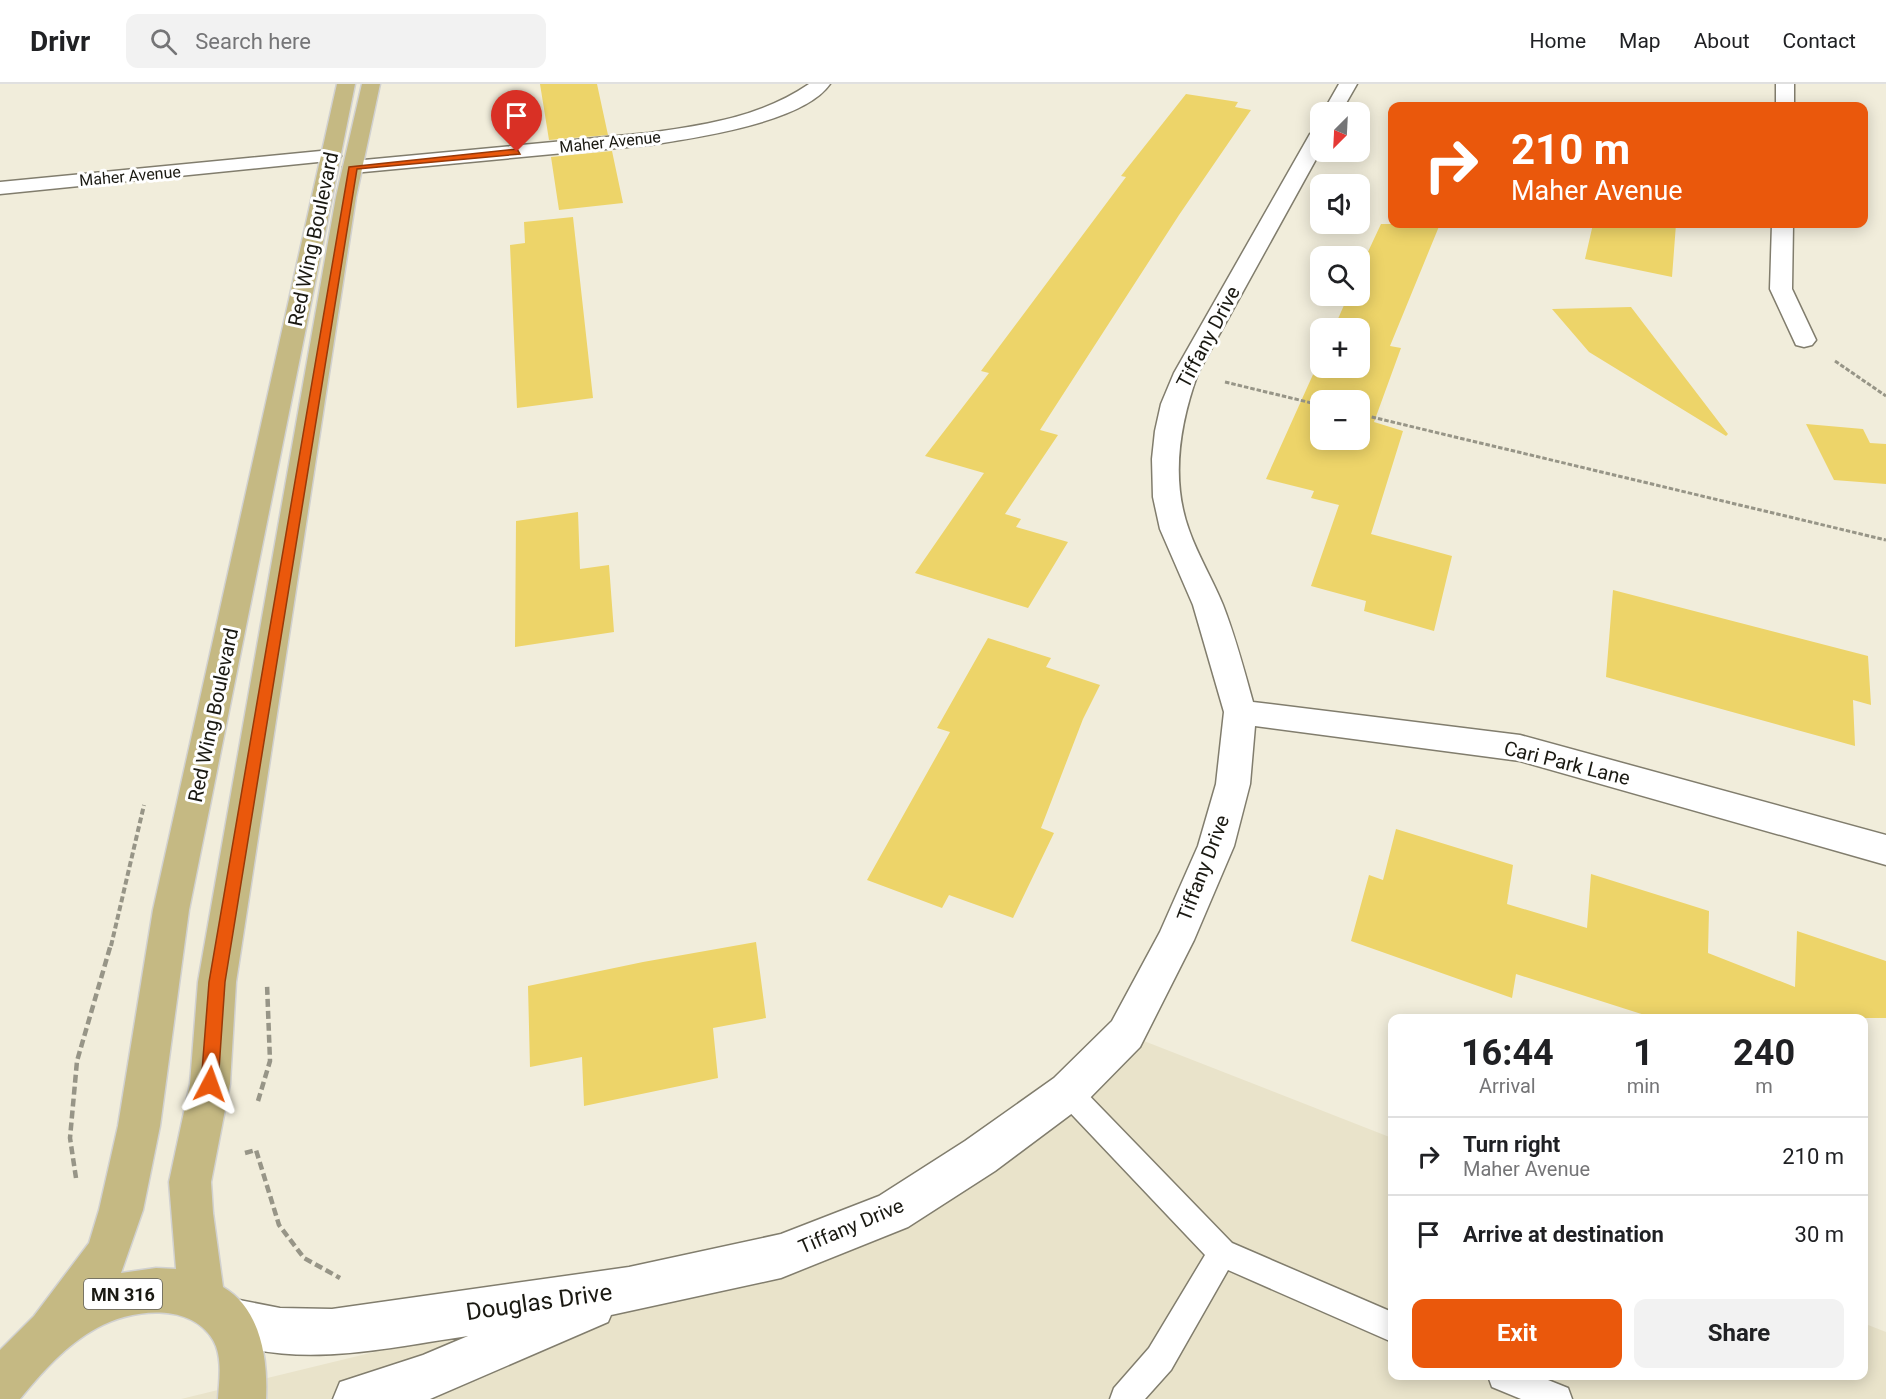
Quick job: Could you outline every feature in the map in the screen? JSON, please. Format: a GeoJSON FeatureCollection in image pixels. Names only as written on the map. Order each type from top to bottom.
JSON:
{"type":"FeatureCollection","features":[{"type":"Feature","properties":{"kind":"main road","name":"Red Wing Boulevard"},"geometry":{"type":"LineString","coordinates":[[242,1399],[244,1371],[239,1344],[215,1309],[191,1213],[190,1182],[210,1084],[217,982],[342,162],[346,84]]}},
{"type":"Feature","properties":{"kind":"main road","name":"Red Wing Boulevard"},"geometry":{"type":"LineString","coordinates":[[51,1331],[106,1255],[121,1210],[139,1126],[171,910],[342,162],[371,84]]}},
{"type":"Feature","properties":{"kind":"main road","name":"Red Wing Boulevard"},"geometry":{"type":"LineString","coordinates":[[0,1386],[24,1356],[51,1331],[92,1305],[132,1291],[170,1289],[215,1309]]}},
{"type":"Feature","properties":{"kind":"street","name":"Maher Avenue"},"geometry":{"type":"LineString","coordinates":[[0,188],[649,140],[695,132],[765,114],[821,84]]}},
{"type":"Feature","properties":{"kind":"street"},"geometry":{"type":"LineString","coordinates":[[1338,102],[1348,84]]}},
{"type":"Feature","properties":{"kind":"street"},"geometry":{"type":"LineString","coordinates":[[1785,84],[1785,102]]}},
{"type":"Feature","properties":{"kind":"street","name":"Tiffany Drive"},"geometry":{"type":"LineString","coordinates":[[629,1290],[781,1256],[893,1212],[980,1156],[1068,1092],[1126,1034],[1175,940],[1216,846],[1233,784],[1240,712],[1224,650],[1208,605],[1174,529],[1167,497],[1165,459],[1168,431],[1174,404],[1186,373],[1310,152]]}},
{"type":"Feature","properties":{"kind":"street"},"geometry":{"type":"LineString","coordinates":[[1782,228],[1781,290],[1804,340]]}},
{"type":"Feature","properties":{"kind":"street","name":"Cari Park Lane"},"geometry":{"type":"LineString","coordinates":[[1240,712],[1520,748],[1886,850]]}},
{"type":"Feature","properties":{"kind":"street","name":"Douglas Drive"},"geometry":{"type":"LineString","coordinates":[[215,1309],[280,1331],[332,1332],[629,1290]]}},
{"type":"Feature","properties":{"kind":"street","name":"Douglas Drive"},"geometry":{"type":"LineString","coordinates":[[357,1399],[424,1378],[629,1290]]}},
{"type":"Feature","properties":{"kind":"lane"},"geometry":{"type":"LineString","coordinates":[[1068,1092],[1222,1253],[1388,1325]]}},
{"type":"Feature","properties":{"kind":"lane"},"geometry":{"type":"LineString","coordinates":[[1125,1399],[1160,1359],[1222,1253]]}},
{"type":"Feature","properties":{"kind":"lane"},"geometry":{"type":"LineString","coordinates":[[1512,1380],[1557,1399]]}},
{"type":"Feature","properties":{"kind":"path"},"geometry":{"type":"LineString","coordinates":[[1804,340],[1886,396]]}},
{"type":"Feature","properties":{"kind":"path"},"geometry":{"type":"LineString","coordinates":[[1186,373],[1310,403]]}},
{"type":"Feature","properties":{"kind":"path"},"geometry":{"type":"LineString","coordinates":[[1370,417],[1886,540]]}},
{"type":"Feature","properties":{"kind":"path"},"geometry":{"type":"LineString","coordinates":[[194,1168],[256,1150],[279,1225],[303,1258],[352,1285],[359,1327]]}},
{"type":"Feature","properties":{"kind":"shaded area"},"geometry":{"type":"Polygon","coordinates":[[[1126,1034],[1388,1136],[1388,1380],[1868,1380],[1868,1325],[1886,1332],[1886,1399],[181,1399],[629,1290],[893,1212],[1126,1034]]]}},
{"type":"Feature","properties":{"kind":"building"},"geometry":{"type":"Polygon","coordinates":[[[540,84],[597,84],[608,135],[549,140],[540,84]]]}},
{"type":"Feature","properties":{"kind":"building"},"geometry":{"type":"Polygon","coordinates":[[[1186,94],[1238,102],[1235,107],[1251,110],[1179,215],[1040,430],[1058,435],[1005,514],[1021,519],[1016,527],[1068,542],[1028,608],[915,573],[984,473],[925,456],[989,373],[981,371],[1126,177],[1121,176],[1186,94]]]}},
{"type":"Feature","properties":{"kind":"building"},"geometry":{"type":"Polygon","coordinates":[[[612,151],[623,203],[559,210],[551,157],[612,151]]]}},
{"type":"Feature","properties":{"kind":"building"},"geometry":{"type":"Polygon","coordinates":[[[573,217],[593,398],[517,408],[510,245],[525,243],[524,222],[573,217]]]}},
{"type":"Feature","properties":{"kind":"building"},"geometry":{"type":"Polygon","coordinates":[[[1381,224],[1388,224],[1388,228],[1438,228],[1390,346],[1401,348],[1374,422],[1403,431],[1371,534],[1452,556],[1434,631],[1364,611],[1366,601],[1311,586],[1339,505],[1311,498],[1314,491],[1266,479],[1311,378],[1370,378],[1370,318],[1338,318],[1344,306],[1370,306],[1370,248],[1381,224]]]}},
{"type":"Feature","properties":{"kind":"building"},"geometry":{"type":"Polygon","coordinates":[[[1592,228],[1676,228],[1672,277],[1585,259],[1592,228]]]}},
{"type":"Feature","properties":{"kind":"building"},"geometry":{"type":"Polygon","coordinates":[[[1631,307],[1728,434],[1726,436],[1589,352],[1552,309],[1631,307]]]}},
{"type":"Feature","properties":{"kind":"building"},"geometry":{"type":"Polygon","coordinates":[[[1806,424],[1863,429],[1870,443],[1886,444],[1886,484],[1834,480],[1806,424]]]}},
{"type":"Feature","properties":{"kind":"building"},"geometry":{"type":"Polygon","coordinates":[[[578,512],[580,569],[609,565],[614,632],[515,647],[516,521],[578,512]]]}},
{"type":"Feature","properties":{"kind":"building"},"geometry":{"type":"Polygon","coordinates":[[[1613,590],[1868,656],[1871,705],[1853,700],[1855,746],[1606,677],[1613,590]]]}},
{"type":"Feature","properties":{"kind":"building"},"geometry":{"type":"Polygon","coordinates":[[[988,638],[1051,658],[1046,667],[1100,685],[1083,719],[1041,828],[1054,833],[1013,918],[949,895],[942,908],[867,880],[950,732],[937,728],[988,638]]]}},
{"type":"Feature","properties":{"kind":"building"},"geometry":{"type":"Polygon","coordinates":[[[1396,829],[1513,865],[1507,904],[1587,928],[1591,874],[1709,911],[1708,953],[1795,987],[1797,931],[1886,961],[1886,1018],[1868,1018],[1868,1014],[1641,1014],[1516,974],[1512,998],[1351,941],[1369,875],[1383,880],[1396,829]]]}},
{"type":"Feature","properties":{"kind":"building"},"geometry":{"type":"Polygon","coordinates":[[[756,942],[766,1018],[713,1028],[718,1078],[584,1106],[582,1057],[530,1067],[528,986],[756,942]]]}},
{"type":"Feature","properties":{"kind":"route"},"geometry":{"type":"LineString","coordinates":[[210,1084],[217,982],[346,197],[353,167],[517,152]]}}]}
